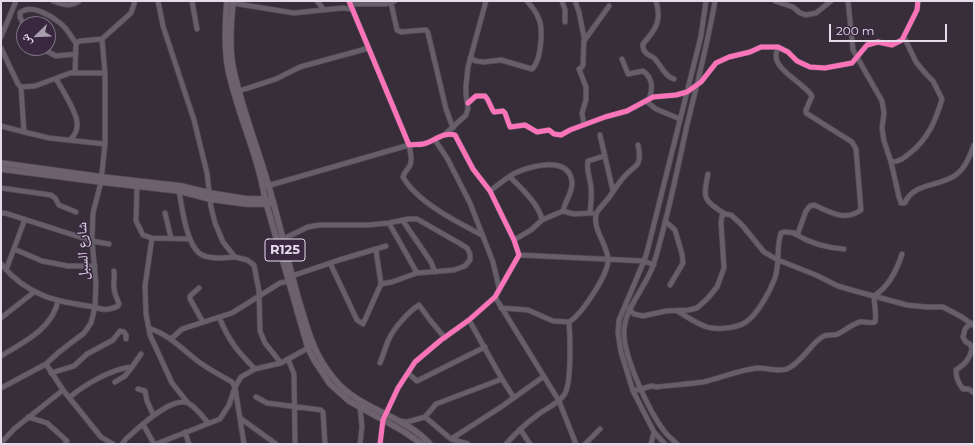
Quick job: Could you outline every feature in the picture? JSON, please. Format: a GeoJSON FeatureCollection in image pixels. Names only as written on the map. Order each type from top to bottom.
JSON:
{"type":"FeatureCollection","features":[{"type":"Feature","properties":{"kind":"main road","name":"R125"},"geometry":{"type":"LineString","coordinates":[[231,2],[231,48],[233,67],[290,279],[314,360],[330,384],[350,401],[403,431],[422,444]]}},
{"type":"Feature","properties":{"kind":"main road","name":"R125"},"geometry":{"type":"LineString","coordinates":[[231,2],[225,49],[228,68],[266,186]]}},
{"type":"Feature","properties":{"kind":"main road"},"geometry":{"type":"LineString","coordinates":[[1,163],[137,186],[210,196],[246,204],[269,201]]}},
{"type":"Feature","properties":{"kind":"main road"},"geometry":{"type":"LineString","coordinates":[[1,169],[102,180],[181,186],[210,196]]}},
{"type":"Feature","properties":{"kind":"main road","name":"R125"},"geometry":{"type":"LineString","coordinates":[[269,201],[283,239],[290,279]]}},
{"type":"Feature","properties":{"kind":"main road","name":"R125"},"geometry":{"type":"LineString","coordinates":[[310,347],[344,390],[416,431],[430,444]]}},
{"type":"Feature","properties":{"kind":"street"},"geometry":{"type":"LineString","coordinates":[[1,37],[16,1]]}},
{"type":"Feature","properties":{"kind":"street"},"geometry":{"type":"LineString","coordinates":[[53,1],[69,6],[79,1]]}},
{"type":"Feature","properties":{"kind":"street"},"geometry":{"type":"LineString","coordinates":[[76,43],[80,41],[102,39],[130,13],[134,1]]}},
{"type":"Feature","properties":{"kind":"street"},"geometry":{"type":"LineString","coordinates":[[158,1],[163,26],[194,120],[207,173],[215,223],[223,242],[235,257]]}},
{"type":"Feature","properties":{"kind":"street"},"geometry":{"type":"LineString","coordinates":[[192,1],[196,29]]}},
{"type":"Feature","properties":{"kind":"street"},"geometry":{"type":"LineString","coordinates":[[317,1],[324,10]]}},
{"type":"Feature","properties":{"kind":"street"},"geometry":{"type":"LineString","coordinates":[[443,136],[466,116],[468,103],[466,85],[468,67],[486,1]]}},
{"type":"Feature","properties":{"kind":"street"},"geometry":{"type":"LineString","coordinates":[[470,58],[476,61],[484,62],[501,60],[532,69],[538,60],[541,26],[538,16],[527,1]]}},
{"type":"Feature","properties":{"kind":"street"},"geometry":{"type":"LineString","coordinates":[[562,1],[565,10],[565,22]]}},
{"type":"Feature","properties":{"kind":"street"},"geometry":{"type":"LineString","coordinates":[[575,1],[579,12],[584,41],[583,65],[579,69],[586,87],[586,100],[582,113],[584,125]]}},
{"type":"Feature","properties":{"kind":"street"},"geometry":{"type":"LineString","coordinates":[[656,1],[659,17],[655,31],[643,44],[643,50],[655,60],[664,72],[674,79]]}},
{"type":"Feature","properties":{"kind":"street"},"geometry":{"type":"LineString","coordinates":[[666,444],[654,432],[633,391],[621,352],[618,333],[618,320],[644,261],[701,36],[706,1]]}},
{"type":"Feature","properties":{"kind":"street"},"geometry":{"type":"LineString","coordinates":[[677,444],[665,432],[653,415],[628,357],[624,332],[630,309],[654,265],[709,36],[715,1]]}},
{"type":"Feature","properties":{"kind":"street"},"geometry":{"type":"LineString","coordinates":[[775,1],[793,7],[800,13],[806,15],[816,12],[831,1]]}},
{"type":"Feature","properties":{"kind":"street"},"geometry":{"type":"LineString","coordinates":[[848,1],[853,50],[882,101],[884,113],[882,128],[884,141],[901,203],[905,203],[908,196],[916,191],[957,174],[970,155],[974,145]]}},
{"type":"Feature","properties":{"kind":"street"},"geometry":{"type":"LineString","coordinates":[[468,103],[476,96],[485,96],[494,112],[503,111],[505,113],[510,128],[525,125],[537,132],[549,130],[554,134],[561,135],[605,117],[627,111],[647,100],[661,95],[676,95],[687,92],[696,87],[716,63],[729,57],[750,52],[762,47],[778,47],[788,52],[796,61],[810,67],[825,68],[852,64],[867,45],[878,42],[892,45],[902,40],[916,10],[918,1]]}},
{"type":"Feature","properties":{"kind":"street"},"geometry":{"type":"LineString","coordinates":[[231,2],[294,13],[342,8],[351,5],[393,2],[397,30],[401,32],[426,30],[428,33],[446,109],[453,128]]}},
{"type":"Feature","properties":{"kind":"street"},"geometry":{"type":"LineString","coordinates":[[351,5],[409,145],[411,161],[410,166],[403,177],[412,191],[447,215],[482,235]]}},
{"type":"Feature","properties":{"kind":"street"},"geometry":{"type":"LineString","coordinates":[[584,41],[609,6]]}},
{"type":"Feature","properties":{"kind":"street"},"geometry":{"type":"LineString","coordinates":[[20,16],[20,13],[23,10],[30,8],[49,16]]}},
{"type":"Feature","properties":{"kind":"street"},"geometry":{"type":"LineString","coordinates":[[56,20],[62,24],[76,43],[75,73]]}},
{"type":"Feature","properties":{"kind":"street"},"geometry":{"type":"LineString","coordinates":[[891,162],[897,162],[919,146],[927,136],[942,99],[933,81],[916,62],[904,37]]}},
{"type":"Feature","properties":{"kind":"street","name":"شارع السبل"},"geometry":{"type":"LineString","coordinates":[[1,388],[46,364],[84,333],[91,323],[95,307],[96,283],[92,241],[93,213],[102,180],[105,144],[105,73],[102,39]]}},
{"type":"Feature","properties":{"kind":"street"},"geometry":{"type":"LineString","coordinates":[[778,47],[776,57],[778,64],[812,96],[806,113],[852,142],[856,149],[860,191],[860,210],[855,214],[844,217],[814,205],[810,206],[806,211],[798,233],[795,234]]}},
{"type":"Feature","properties":{"kind":"street"},"geometry":{"type":"LineString","coordinates":[[1,48],[18,84],[21,87],[24,132]]}},
{"type":"Feature","properties":{"kind":"street"},"geometry":{"type":"LineString","coordinates":[[239,91],[276,78],[300,67],[369,48]]}},
{"type":"Feature","properties":{"kind":"street"},"geometry":{"type":"LineString","coordinates":[[56,56],[76,54]]}},
{"type":"Feature","properties":{"kind":"street"},"geometry":{"type":"LineString","coordinates":[[622,58],[628,74],[643,71],[647,74],[652,83],[652,91],[647,100]]}},
{"type":"Feature","properties":{"kind":"street"},"geometry":{"type":"LineString","coordinates":[[21,87],[35,86],[70,73],[105,73]]}},
{"type":"Feature","properties":{"kind":"street"},"geometry":{"type":"LineString","coordinates":[[56,78],[77,122],[74,136],[70,140]]}},
{"type":"Feature","properties":{"kind":"street"},"geometry":{"type":"LineString","coordinates":[[647,100],[656,110],[680,119]]}},
{"type":"Feature","properties":{"kind":"street"},"geometry":{"type":"LineString","coordinates":[[1,126],[49,138],[105,144]]}},
{"type":"Feature","properties":{"kind":"street"},"geometry":{"type":"LineString","coordinates":[[266,186],[409,145],[424,144],[452,134],[455,135],[473,169],[490,191],[514,240],[519,255],[494,297],[469,320],[415,362],[398,388],[383,420],[380,444]]}},
{"type":"Feature","properties":{"kind":"street"},"geometry":{"type":"LineString","coordinates":[[600,135],[613,191]]}},
{"type":"Feature","properties":{"kind":"street"},"geometry":{"type":"LineString","coordinates":[[434,140],[447,158],[465,190],[493,262],[499,288]]}},
{"type":"Feature","properties":{"kind":"street"},"geometry":{"type":"LineString","coordinates":[[501,308],[528,310],[553,321],[569,322],[575,319],[601,281],[607,269],[608,259],[605,246],[597,226],[596,214],[628,172],[638,164],[640,156],[638,145]]}},
{"type":"Feature","properties":{"kind":"street"},"geometry":{"type":"LineString","coordinates":[[590,212],[592,199],[587,166],[588,161],[604,156]]}},
{"type":"Feature","properties":{"kind":"street"},"geometry":{"type":"LineString","coordinates":[[490,191],[510,177],[529,168],[554,164],[562,166],[566,169],[572,180],[572,187],[563,211]]}},
{"type":"Feature","properties":{"kind":"street"},"geometry":{"type":"LineString","coordinates":[[708,174],[705,188],[705,198],[707,202],[725,214],[731,215],[742,225],[764,252],[778,260],[816,275],[838,286],[907,304],[926,307],[943,307],[962,317],[972,325],[966,329],[963,337],[966,342],[970,344],[972,349],[970,357],[966,363],[956,370],[956,377],[960,386],[969,389],[974,393]]}},
{"type":"Feature","properties":{"kind":"street"},"geometry":{"type":"LineString","coordinates":[[510,177],[532,202],[541,215],[542,220]]}},
{"type":"Feature","properties":{"kind":"street"},"geometry":{"type":"LineString","coordinates":[[137,186],[136,221],[143,235],[152,238],[189,239]]}},
{"type":"Feature","properties":{"kind":"street"},"geometry":{"type":"LineString","coordinates":[[1,188],[51,195],[55,198],[59,205],[76,212]]}},
{"type":"Feature","properties":{"kind":"street"},"geometry":{"type":"LineString","coordinates":[[179,191],[189,239],[199,253],[215,258],[235,257],[247,260],[254,264],[259,296],[260,331],[265,343],[281,363]]}},
{"type":"Feature","properties":{"kind":"street"},"geometry":{"type":"LineString","coordinates":[[514,240],[531,230],[542,220],[563,211],[574,214],[590,212],[596,214]]}},
{"type":"Feature","properties":{"kind":"street"},"geometry":{"type":"LineString","coordinates":[[1,213],[92,241],[109,244]]}},
{"type":"Feature","properties":{"kind":"street"},"geometry":{"type":"LineString","coordinates":[[165,213],[170,238]]}},
{"type":"Feature","properties":{"kind":"street"},"geometry":{"type":"LineString","coordinates":[[625,305],[634,314],[643,316],[666,311],[689,310],[697,308],[708,298],[718,287],[724,268],[721,222],[722,216],[725,214]]}},
{"type":"Feature","properties":{"kind":"street"},"geometry":{"type":"LineString","coordinates":[[6,270],[24,219]]}},
{"type":"Feature","properties":{"kind":"street"},"geometry":{"type":"LineString","coordinates":[[283,239],[308,227],[319,225],[368,225],[417,219],[466,248],[470,254],[470,260],[465,266],[454,270],[417,273],[392,282],[381,284]]}},
{"type":"Feature","properties":{"kind":"street"},"geometry":{"type":"LineString","coordinates":[[665,220],[675,230],[683,263],[670,285]]}},
{"type":"Feature","properties":{"kind":"street"},"geometry":{"type":"LineString","coordinates":[[402,221],[431,262],[435,272]]}},
{"type":"Feature","properties":{"kind":"street"},"geometry":{"type":"LineString","coordinates":[[389,223],[417,273]]}},
{"type":"Feature","properties":{"kind":"street"},"geometry":{"type":"LineString","coordinates":[[677,311],[707,327],[717,329],[731,327],[746,322],[757,310],[775,278],[778,260],[778,240],[781,232],[795,234],[811,243],[832,249],[844,249]]}},
{"type":"Feature","properties":{"kind":"street"},"geometry":{"type":"LineString","coordinates":[[152,238],[145,286],[146,314],[150,335],[172,383],[188,403],[208,423]]}},
{"type":"Feature","properties":{"kind":"street"},"geometry":{"type":"LineString","coordinates":[[171,339],[182,329],[232,313],[280,283],[330,263],[386,246]]}},
{"type":"Feature","properties":{"kind":"street"},"geometry":{"type":"LineString","coordinates":[[14,249],[42,261],[68,266],[94,266]]}},
{"type":"Feature","properties":{"kind":"street"},"geometry":{"type":"LineString","coordinates":[[330,263],[357,320],[363,324],[381,284],[376,250]]}},
{"type":"Feature","properties":{"kind":"street"},"geometry":{"type":"LineString","coordinates":[[633,391],[652,386],[658,387],[702,382],[728,376],[743,370],[758,368],[781,370],[794,365],[819,339],[825,336],[838,334],[863,321],[870,323],[875,322],[876,315],[874,308],[874,296],[885,286],[898,267],[902,254]]}},
{"type":"Feature","properties":{"kind":"street"},"geometry":{"type":"LineString","coordinates":[[519,255],[644,261],[654,265]]}},
{"type":"Feature","properties":{"kind":"street"},"geometry":{"type":"LineString","coordinates":[[1,264],[24,286],[34,292],[58,301],[95,307],[100,310],[118,306],[119,304],[113,284],[115,280],[114,271]]}},
{"type":"Feature","properties":{"kind":"street"},"geometry":{"type":"LineString","coordinates":[[199,288],[190,296],[190,299],[204,322]]}},
{"type":"Feature","properties":{"kind":"street"},"geometry":{"type":"LineString","coordinates":[[1,316],[34,292]]}},
{"type":"Feature","properties":{"kind":"street"},"geometry":{"type":"LineString","coordinates":[[494,297],[559,401],[576,444]]}},
{"type":"Feature","properties":{"kind":"street"},"geometry":{"type":"LineString","coordinates":[[1,356],[41,330],[52,317],[56,310],[58,301]]}},
{"type":"Feature","properties":{"kind":"street"},"geometry":{"type":"LineString","coordinates":[[380,363],[388,340],[402,321],[419,305],[445,338]]}},
{"type":"Feature","properties":{"kind":"street"},"geometry":{"type":"LineString","coordinates":[[219,317],[234,348],[255,369]]}},
{"type":"Feature","properties":{"kind":"street"},"geometry":{"type":"LineString","coordinates":[[469,320],[514,398]]}},
{"type":"Feature","properties":{"kind":"street"},"geometry":{"type":"LineString","coordinates":[[506,444],[535,416],[559,401],[565,394],[568,383],[570,340],[569,322]]}},
{"type":"Feature","properties":{"kind":"street"},"geometry":{"type":"LineString","coordinates":[[149,328],[160,332],[171,339],[196,360],[232,382],[235,387],[244,444]]}},
{"type":"Feature","properties":{"kind":"street"},"geometry":{"type":"LineString","coordinates":[[51,373],[74,366],[87,354],[113,340],[120,331],[124,332],[126,339]]}},
{"type":"Feature","properties":{"kind":"street"},"geometry":{"type":"LineString","coordinates":[[143,424],[155,444],[220,419],[229,405],[235,387],[241,377],[255,369],[281,363],[310,347]]}},
{"type":"Feature","properties":{"kind":"street"},"geometry":{"type":"LineString","coordinates":[[408,373],[417,381],[485,347]]}},
{"type":"Feature","properties":{"kind":"street"},"geometry":{"type":"LineString","coordinates":[[115,382],[125,376],[141,354]]}},
{"type":"Feature","properties":{"kind":"street"},"geometry":{"type":"LineString","coordinates":[[288,359],[294,374],[295,444],[292,444]]}},
{"type":"Feature","properties":{"kind":"street"},"geometry":{"type":"LineString","coordinates":[[46,364],[63,390],[101,437],[112,444]]}},
{"type":"Feature","properties":{"kind":"street"},"geometry":{"type":"LineString","coordinates":[[70,397],[78,390],[97,379],[127,367],[132,367]]}},
{"type":"Feature","properties":{"kind":"street"},"geometry":{"type":"LineString","coordinates":[[451,438],[514,398],[543,377]]}},
{"type":"Feature","properties":{"kind":"street"},"geometry":{"type":"LineString","coordinates":[[398,421],[407,422],[425,417],[436,404],[502,379]]}},
{"type":"Feature","properties":{"kind":"street"},"geometry":{"type":"LineString","coordinates":[[138,389],[145,391],[147,401],[154,414]]}},
{"type":"Feature","properties":{"kind":"street"},"geometry":{"type":"LineString","coordinates":[[1,443],[28,417],[63,390]]}},
{"type":"Feature","properties":{"kind":"street"},"geometry":{"type":"LineString","coordinates":[[256,397],[267,403],[322,411],[326,444]]}},
{"type":"Feature","properties":{"kind":"street"},"geometry":{"type":"LineString","coordinates":[[122,444],[154,414],[178,402],[188,403]]}},
{"type":"Feature","properties":{"kind":"street"},"geometry":{"type":"LineString","coordinates":[[360,407],[362,427],[360,444]]}},
{"type":"Feature","properties":{"kind":"street"},"geometry":{"type":"LineString","coordinates":[[28,417],[47,423],[67,441],[66,444]]}},
{"type":"Feature","properties":{"kind":"street"},"geometry":{"type":"LineString","coordinates":[[425,417],[451,438],[468,444]]}},
{"type":"Feature","properties":{"kind":"street"},"geometry":{"type":"LineString","coordinates":[[240,418],[276,444]]}},
{"type":"Feature","properties":{"kind":"street"},"geometry":{"type":"LineString","coordinates":[[520,429],[530,444]]}},
{"type":"Feature","properties":{"kind":"street"},"geometry":{"type":"LineString","coordinates":[[585,444],[600,429]]}},
{"type":"Feature","properties":{"kind":"street"},"geometry":{"type":"LineString","coordinates":[[185,432],[189,444]]}},
{"type":"Feature","properties":{"kind":"street"},"geometry":{"type":"LineString","coordinates":[[651,444],[654,432]]}},
{"type":"Feature","properties":{"kind":"cycle path"},"geometry":{"type":"LineString","coordinates":[[349,1],[409,145],[427,143],[447,134],[455,135],[473,169],[490,191],[514,240],[519,255],[495,297],[469,320],[441,340],[415,362],[398,388],[383,420],[380,444]]}},
{"type":"Feature","properties":{"kind":"cycle path"},"geometry":{"type":"LineString","coordinates":[[468,103],[476,96],[485,96],[494,112],[503,111],[505,113],[510,127],[525,125],[537,132],[549,130],[554,134],[561,135],[570,130],[605,117],[627,111],[653,97],[676,95],[687,92],[701,82],[716,63],[729,57],[750,52],[761,47],[778,47],[788,52],[797,61],[810,67],[825,68],[852,63],[867,45],[878,42],[892,45],[902,40],[917,10],[918,1]]}}]}
